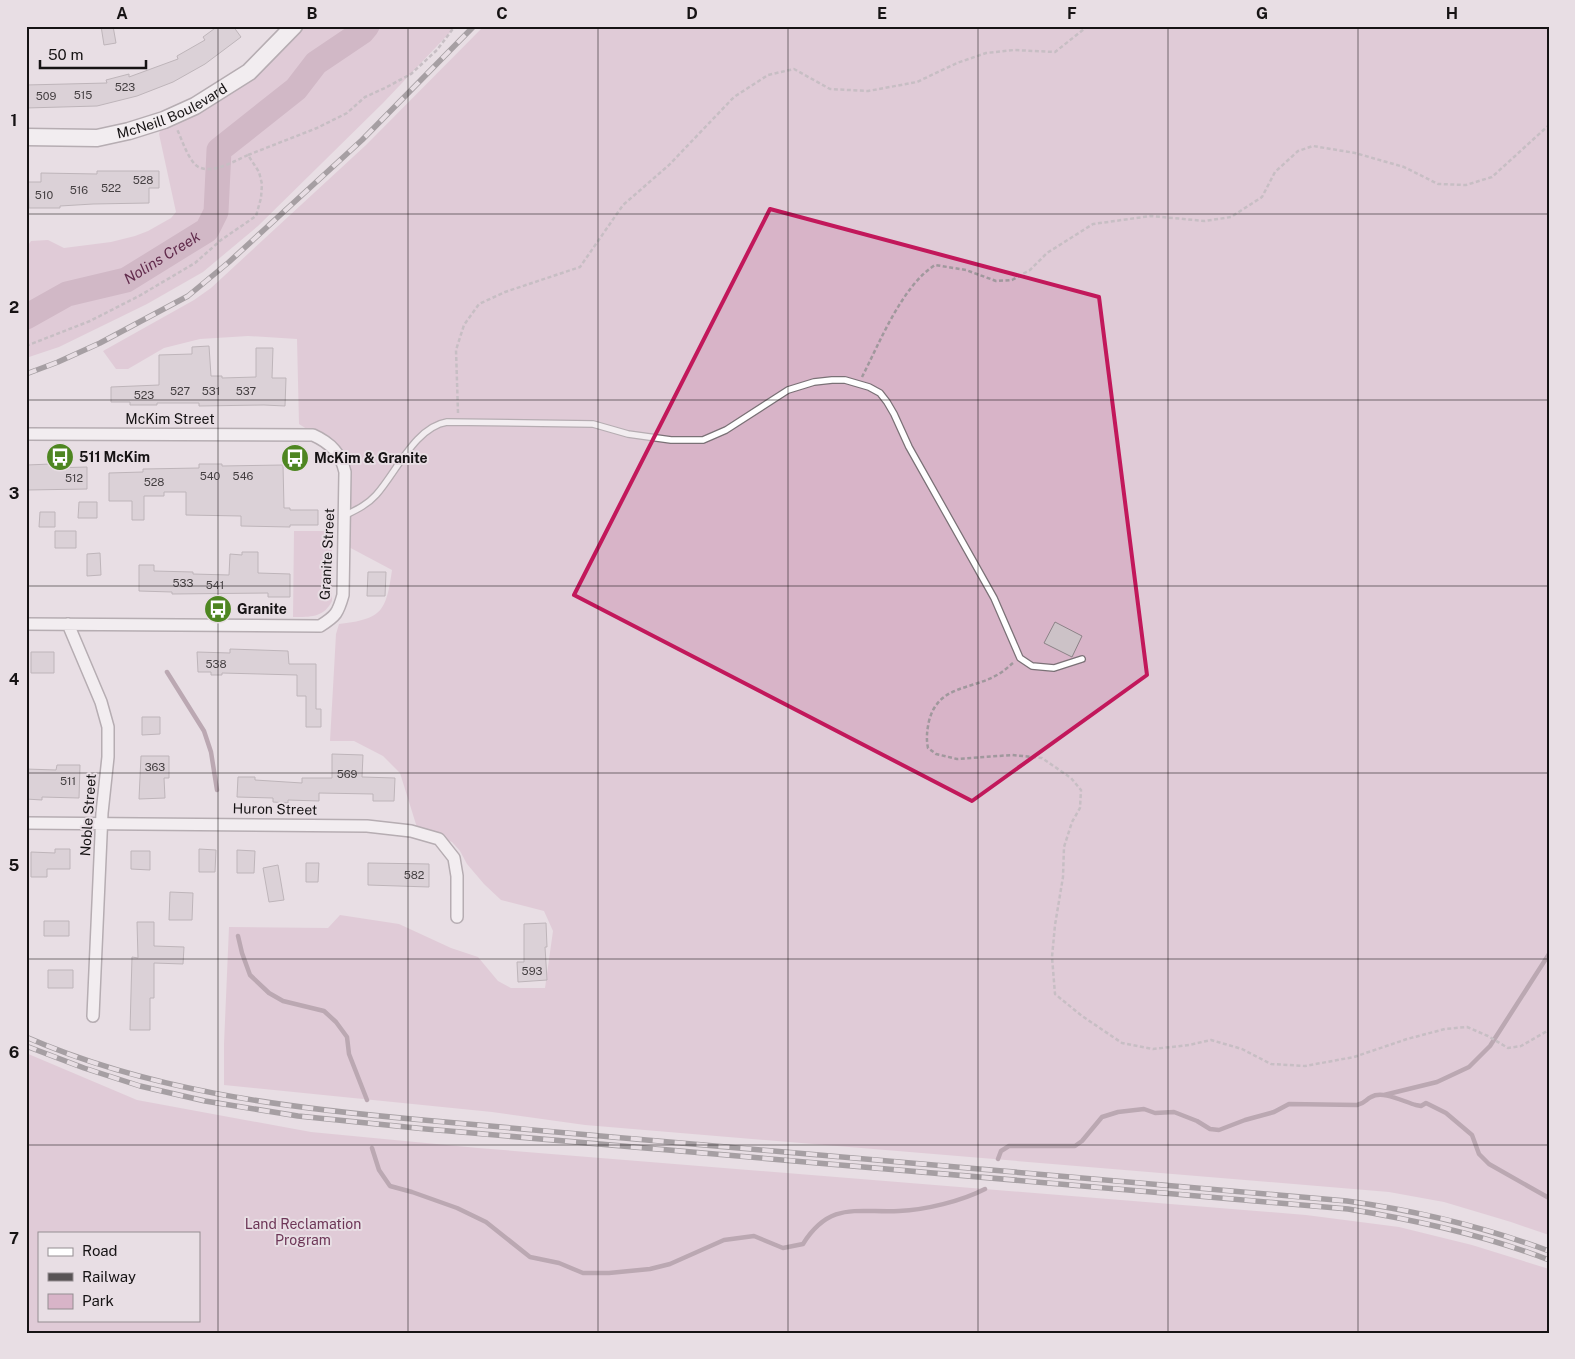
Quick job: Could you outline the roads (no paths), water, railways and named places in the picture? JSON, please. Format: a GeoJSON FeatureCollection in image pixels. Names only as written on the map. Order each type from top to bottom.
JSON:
{"type":"FeatureCollection","features":[{"type":"Feature","properties":{"kind":"street","name":"McNeill Boulevard"},"geometry":{"type":"LineString","coordinates":[[26,137],[96,138],[129,131],[171,117],[195,106],[249,72],[294,26]]}},
{"type":"Feature","properties":{"kind":"street","name":"McKim Street"},"geometry":{"type":"LineString","coordinates":[[26,434],[313,435]]}},
{"type":"Feature","properties":{"kind":"street","name":"Granite Street"},"geometry":{"type":"LineString","coordinates":[[26,624],[320,626],[330,620],[339,611],[343,594],[345,472],[342,460],[326,441],[313,435]]}},
{"type":"Feature","properties":{"kind":"street","name":"Noble Street"},"geometry":{"type":"LineString","coordinates":[[68,624],[101,702],[108,727],[108,757],[101,824],[93,1016]]}},
{"type":"Feature","properties":{"kind":"street","name":"Huron Street"},"geometry":{"type":"LineString","coordinates":[[26,823],[367,826],[411,832],[438,839],[454,858],[457,876],[457,917]]}},
{"type":"Feature","properties":{"kind":"lane"},"geometry":{"type":"LineString","coordinates":[[344,516],[366,505],[377,494],[420,436],[437,424],[592,424],[628,434],[671,440],[704,440],[726,430],[788,390],[814,382],[845,380],[869,387],[880,393],[887,402],[994,598],[1020,658],[1032,666],[1054,668],[1082,659]]}},
{"type":"Feature","properties":{"kind":"waterway","name":"Nolins Creek"},"geometry":{"type":"LineString","coordinates":[[26,317],[67,294],[126,280],[207,230],[216,212],[219,150],[296,89],[316,63],[362,32],[367,26]]}},
{"type":"Feature","properties":{"kind":"waterway"},"geometry":{"type":"LineString","coordinates":[[167,672],[204,731],[211,752],[217,790]]}},
{"type":"Feature","properties":{"kind":"waterway"},"geometry":{"type":"LineString","coordinates":[[238,936],[250,975],[269,993],[283,1001],[324,1011],[336,1022],[347,1037],[349,1054],[367,1100]]}},
{"type":"Feature","properties":{"kind":"waterway"},"geometry":{"type":"LineString","coordinates":[[1384,1095],[1437,1082],[1469,1067],[1490,1046],[1549,954]]}},
{"type":"Feature","properties":{"kind":"waterway"},"geometry":{"type":"LineString","coordinates":[[998,1159],[1001,1151],[1009,1146],[1075,1146],[1082,1141],[1102,1117],[1118,1112],[1144,1109],[1155,1113],[1174,1112],[1197,1121],[1210,1129],[1219,1130],[1274,1112],[1289,1104],[1357,1105],[1371,1097],[1381,1095],[1394,1097],[1421,1106],[1426,1103],[1446,1113],[1472,1135],[1479,1154],[1489,1164],[1549,1198]]}},
{"type":"Feature","properties":{"kind":"waterway"},"geometry":{"type":"LineString","coordinates":[[372,1148],[379,1170],[390,1186],[457,1208],[486,1222],[530,1257],[559,1263],[583,1273],[609,1273],[650,1269],[670,1264],[724,1240],[754,1236],[783,1248],[803,1244],[813,1230],[823,1221],[834,1215],[857,1211],[920,1209],[955,1201],[985,1189]]}},
{"type":"Feature","properties":{"kind":"railway"},"geometry":{"type":"LineString","coordinates":[[26,374],[100,343],[188,296],[229,262],[362,140],[474,26]]}},
{"type":"Feature","properties":{"kind":"railway"},"geometry":{"type":"LineString","coordinates":[[26,1037],[72,1055],[167,1083],[264,1102],[313,1109],[1347,1201],[1450,1220],[1549,1251]]}},
{"type":"Feature","properties":{"kind":"railway"},"geometry":{"type":"LineString","coordinates":[[26,1046],[84,1068],[140,1086],[205,1101],[298,1116],[426,1129],[1348,1209],[1450,1229],[1500,1243],[1549,1260]]}},
{"type":"Feature","properties":{"kind":"place","name":"511 McKim"},"geometry":{"type":"Point","coordinates":[60,457]}},
{"type":"Feature","properties":{"kind":"place","name":"McKim & Granite"},"geometry":{"type":"Point","coordinates":[295,458]}},
{"type":"Feature","properties":{"kind":"place","name":"Granite"},"geometry":{"type":"Point","coordinates":[218,609]}},
{"type":"Feature","properties":{"kind":"park label","name":"Land Reclamation Program"},"geometry":{"type":"Point","coordinates":[303,1232]}}]}
